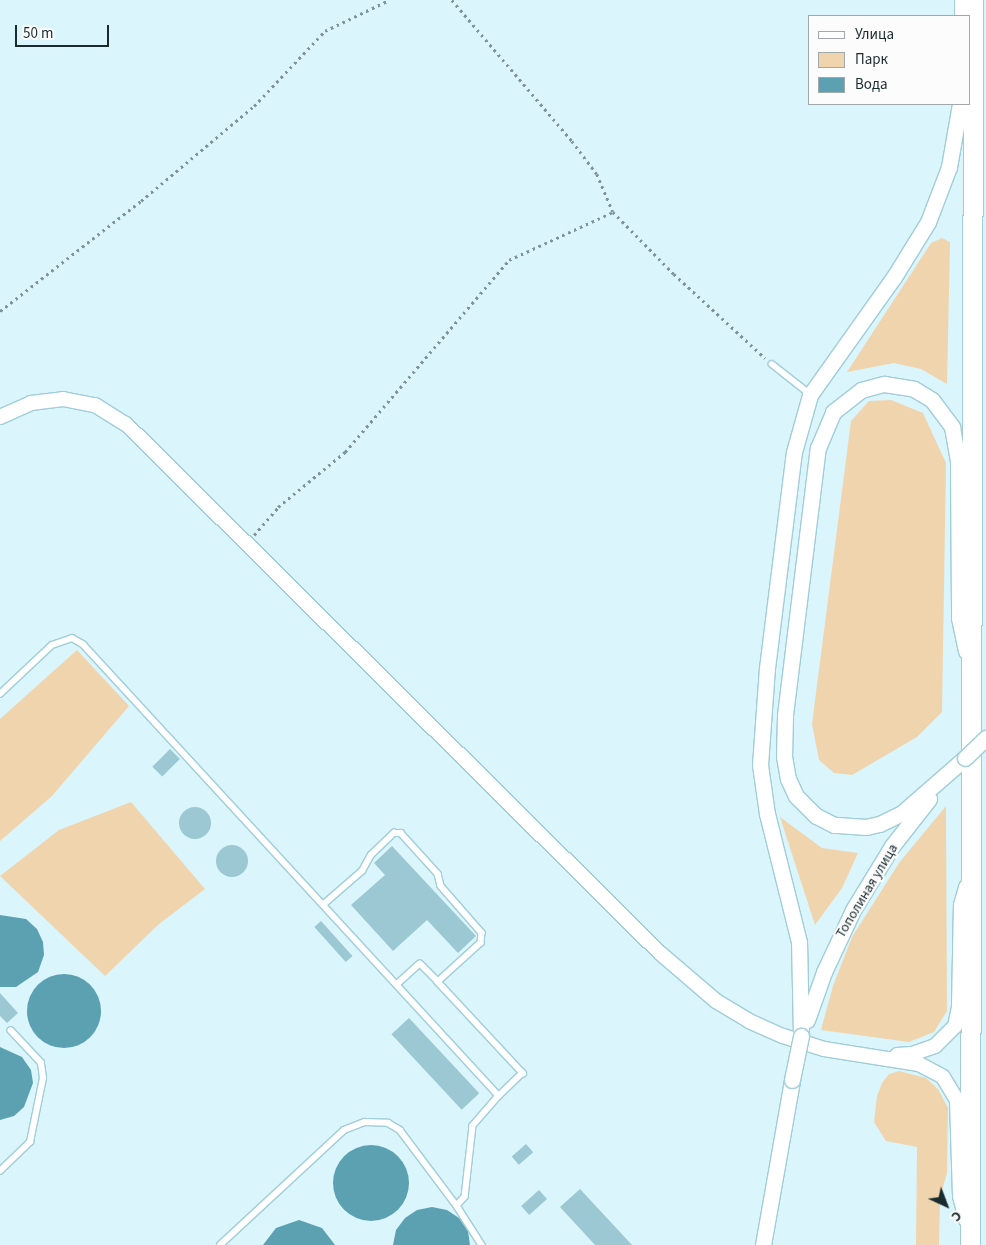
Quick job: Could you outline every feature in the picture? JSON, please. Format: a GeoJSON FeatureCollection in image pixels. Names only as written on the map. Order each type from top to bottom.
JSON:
{"type":"FeatureCollection","features":[{"type":"Feature","properties":{"kind":"highway"},"geometry":{"type":"LineString","coordinates":[[970,1239],[974,0]]}},
{"type":"Feature","properties":{"kind":"main road"},"geometry":{"type":"LineString","coordinates":[[962,0],[962,15]]}},
{"type":"Feature","properties":{"kind":"main road"},"geometry":{"type":"LineString","coordinates":[[810,987],[767,814],[760,757],[767,668],[794,452],[810,395],[894,277],[928,222],[949,167],[960,105]]}},
{"type":"Feature","properties":{"kind":"main road"},"geometry":{"type":"LineString","coordinates":[[971,677],[960,618],[958,462],[952,426],[932,400],[914,389],[884,384],[861,390],[833,412],[818,448],[789,671],[784,741],[785,769],[793,791],[810,812],[826,822],[845,827],[866,827],[890,819],[928,796],[986,738]]}},
{"type":"Feature","properties":{"kind":"main road","name":"Тополиная улица"},"geometry":{"type":"LineString","coordinates":[[763,1245],[810,987],[867,885],[928,796]]}},
{"type":"Feature","properties":{"kind":"street"},"geometry":{"type":"LineString","coordinates":[[0,417],[17,408],[63,399],[95,406],[126,424],[696,985],[732,1011],[766,1030],[824,1049],[876,1056],[928,1068],[943,1077],[955,1094],[958,1109],[960,1202],[970,1239]]}},
{"type":"Feature","properties":{"kind":"street"},"geometry":{"type":"LineString","coordinates":[[876,1056],[924,1051],[944,1040],[954,1026],[959,1007],[961,905],[972,866]]}},
{"type":"Feature","properties":{"kind":"lane"},"geometry":{"type":"LineString","coordinates":[[772,364],[810,395]]}},
{"type":"Feature","properties":{"kind":"lane"},"geometry":{"type":"LineString","coordinates":[[0,694],[52,646],[72,638],[83,644],[325,904],[499,1096]]}},
{"type":"Feature","properties":{"kind":"lane"},"geometry":{"type":"LineString","coordinates":[[325,904],[362,871],[371,855],[388,838],[394,833],[401,833],[438,874],[441,886],[482,933],[481,943],[438,982]]}},
{"type":"Feature","properties":{"kind":"lane"},"geometry":{"type":"LineString","coordinates":[[398,984],[420,964],[524,1073],[499,1096],[473,1126],[465,1198],[457,1206]]}},
{"type":"Feature","properties":{"kind":"lane"},"geometry":{"type":"LineString","coordinates":[[0,1171],[30,1142],[43,1078],[42,1063],[12,1031]]}},
{"type":"Feature","properties":{"kind":"lane"},"geometry":{"type":"LineString","coordinates":[[220,1245],[344,1130],[365,1122],[388,1122],[400,1130],[457,1206],[482,1245]]}},
{"type":"Feature","properties":{"kind":"path"},"geometry":{"type":"LineString","coordinates":[[0,311],[140,201],[254,106],[325,31],[389,0]]}},
{"type":"Feature","properties":{"kind":"path"},"geometry":{"type":"LineString","coordinates":[[452,0],[597,174],[613,212],[674,274],[772,364]]}},
{"type":"Feature","properties":{"kind":"path"},"geometry":{"type":"LineString","coordinates":[[248,542],[278,507],[345,452],[509,260],[613,212]]}},
{"type":"Feature","properties":{"kind":"green space"},"geometry":{"type":"Polygon","coordinates":[[[942,238],[950,242],[947,384],[921,369],[894,363],[847,372],[931,243],[942,238]]]}},
{"type":"Feature","properties":{"kind":"green space"},"geometry":{"type":"Polygon","coordinates":[[[891,400],[923,413],[946,463],[942,712],[917,737],[852,775],[834,773],[819,760],[812,724],[851,421],[869,401],[891,400]]]}},
{"type":"Feature","properties":{"kind":"green space"},"geometry":{"type":"Polygon","coordinates":[[[77,650],[129,706],[52,796],[0,841],[0,719],[77,650]]]}},
{"type":"Feature","properties":{"kind":"green space"},"geometry":{"type":"Polygon","coordinates":[[[131,802],[205,889],[159,924],[105,976],[0,876],[59,830],[131,802]]]}},
{"type":"Feature","properties":{"kind":"green space"},"geometry":{"type":"Polygon","coordinates":[[[946,806],[947,1011],[934,1032],[909,1042],[821,1030],[833,986],[852,937],[899,863],[946,806]]]}},
{"type":"Feature","properties":{"kind":"green space"},"geometry":{"type":"Polygon","coordinates":[[[780,817],[822,848],[858,853],[842,888],[815,925],[780,817]]]}},
{"type":"Feature","properties":{"kind":"green space"},"geometry":{"type":"Polygon","coordinates":[[[899,1071],[926,1078],[938,1089],[948,1108],[947,1173],[940,1198],[939,1245],[916,1245],[917,1147],[886,1141],[874,1122],[877,1096],[882,1083],[889,1074],[899,1071]]]}},
{"type":"Feature","properties":{"kind":"water"},"geometry":{"type":"Polygon","coordinates":[[[0,915],[26,919],[37,929],[43,942],[44,955],[38,972],[16,987],[0,987],[0,915]]]}},
{"type":"Feature","properties":{"kind":"water"},"geometry":{"type":"Polygon","coordinates":[[[64,974],[78,977],[90,985],[98,997],[101,1011],[98,1025],[90,1037],[78,1045],[64,1048],[50,1045],[38,1037],[30,1025],[27,1011],[30,997],[38,985],[50,977],[64,974]]]}},
{"type":"Feature","properties":{"kind":"water"},"geometry":{"type":"Polygon","coordinates":[[[0,1047],[22,1057],[31,1070],[33,1083],[24,1107],[14,1116],[0,1120],[0,1047]]]}},
{"type":"Feature","properties":{"kind":"water"},"geometry":{"type":"Polygon","coordinates":[[[364,1145],[378,1145],[392,1151],[403,1162],[407,1168],[409,1183],[407,1198],[398,1210],[386,1219],[364,1221],[350,1215],[339,1204],[333,1190],[333,1176],[339,1162],[350,1151],[364,1145]]]}},
{"type":"Feature","properties":{"kind":"water"},"geometry":{"type":"Polygon","coordinates":[[[432,1207],[447,1210],[459,1218],[468,1231],[470,1245],[393,1245],[396,1230],[405,1218],[417,1210],[432,1207]]]}},
{"type":"Feature","properties":{"kind":"water"},"geometry":{"type":"Polygon","coordinates":[[[299,1220],[322,1228],[335,1245],[263,1245],[276,1228],[299,1220]]]}},
{"type":"Feature","properties":{"kind":"building"},"geometry":{"type":"Polygon","coordinates":[[[170,749],[180,759],[162,777],[152,767],[170,749]]]}},
{"type":"Feature","properties":{"kind":"building"},"geometry":{"type":"Polygon","coordinates":[[[195,807],[201,808],[206,812],[210,817],[210,829],[206,834],[201,838],[195,839],[189,838],[184,834],[180,829],[179,823],[180,817],[184,812],[189,808],[195,807]]]}},
{"type":"Feature","properties":{"kind":"building"},"geometry":{"type":"Polygon","coordinates":[[[232,845],[238,846],[243,850],[247,855],[247,867],[243,872],[238,876],[232,877],[226,876],[221,872],[217,867],[216,861],[217,855],[221,850],[226,846],[232,845]]]}},
{"type":"Feature","properties":{"kind":"building"},"geometry":{"type":"Polygon","coordinates":[[[392,846],[476,936],[458,953],[427,920],[393,951],[351,905],[385,875],[374,863],[392,846]]]}},
{"type":"Feature","properties":{"kind":"building"},"geometry":{"type":"Polygon","coordinates":[[[321,921],[352,956],[346,962],[314,927],[321,921]]]}},
{"type":"Feature","properties":{"kind":"building"},"geometry":{"type":"Polygon","coordinates":[[[0,993],[18,1013],[7,1023],[0,1016],[0,993]]]}},
{"type":"Feature","properties":{"kind":"building"},"geometry":{"type":"Polygon","coordinates":[[[409,1018],[479,1093],[462,1110],[391,1034],[409,1018]]]}},
{"type":"Feature","properties":{"kind":"building"},"geometry":{"type":"Polygon","coordinates":[[[526,1144],[533,1152],[519,1165],[512,1156],[526,1144]]]}},
{"type":"Feature","properties":{"kind":"building"},"geometry":{"type":"Polygon","coordinates":[[[580,1189],[632,1245],[595,1245],[560,1207],[580,1189]]]}},
{"type":"Feature","properties":{"kind":"building"},"geometry":{"type":"Polygon","coordinates":[[[539,1190],[547,1199],[529,1215],[521,1206],[539,1190]]]}}]}
